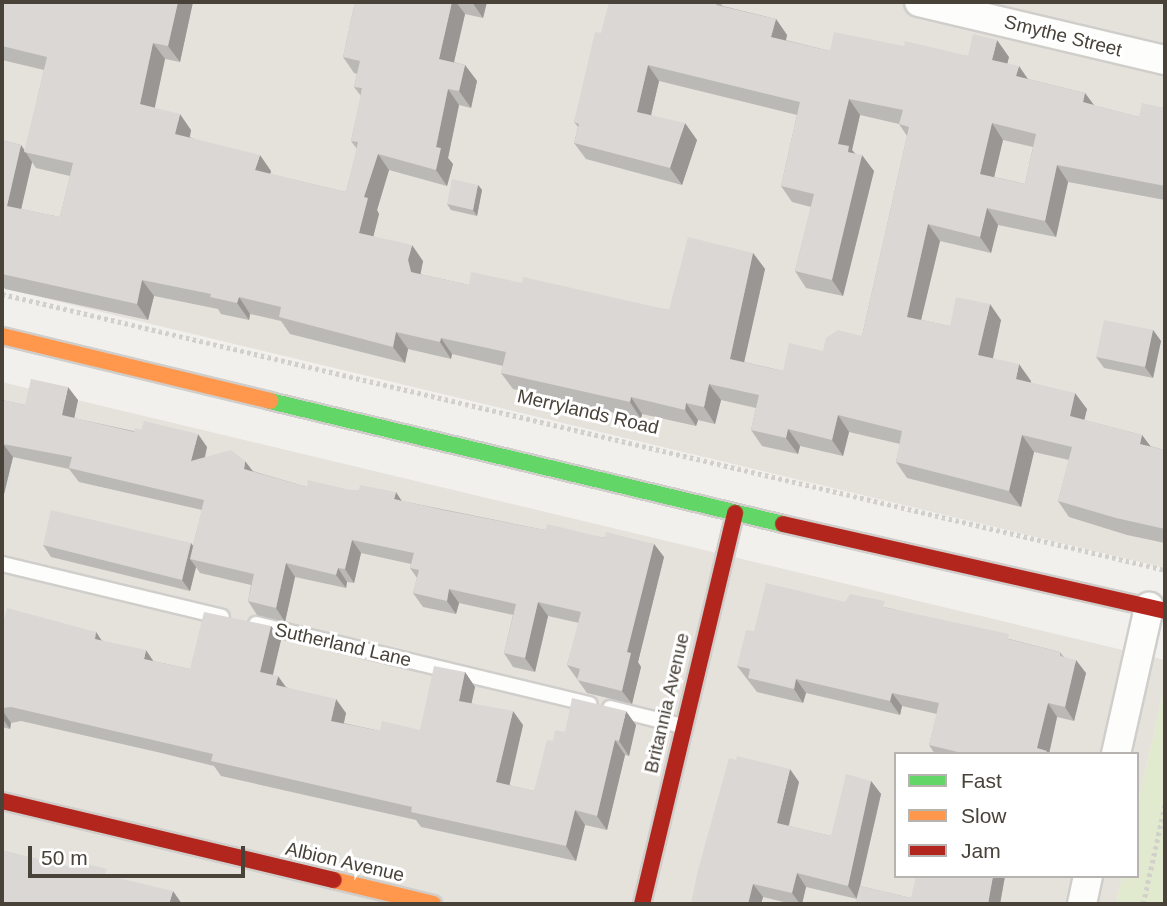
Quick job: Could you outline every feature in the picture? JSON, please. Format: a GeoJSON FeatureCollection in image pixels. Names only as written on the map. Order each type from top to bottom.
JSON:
{"type":"FeatureCollection","features":[{"type":"Feature","properties":{"kind":"main road"},"geometry":{"type":"LineString","coordinates":[[2,335],[735,513],[1157,609]]}},
{"type":"Feature","properties":{"kind":"main road","name":"Britannia Avenue"},"geometry":{"type":"LineString","coordinates":[[642,904],[735,513]]}},
{"type":"Feature","properties":{"kind":"main road","name":"Albion Avenue"},"geometry":{"type":"LineString","coordinates":[[2,801],[433,904]]}},
{"type":"Feature","properties":{"kind":"street","name":"Smythe Street"},"geometry":{"type":"LineString","coordinates":[[919,2],[1165,60]]}},
{"type":"Feature","properties":{"kind":"street"},"geometry":{"type":"LineString","coordinates":[[1117,752],[1157,609]]}},
{"type":"Feature","properties":{"kind":"street"},"geometry":{"type":"LineString","coordinates":[[1082,904],[1088,878]]}},
{"type":"Feature","properties":{"kind":"lane","name":"Sutherland Lane"},"geometry":{"type":"LineString","coordinates":[[2,564],[683,726]]}},
{"type":"Feature","properties":{"kind":"path","name":"Merrylands Road"},"geometry":{"type":"LineString","coordinates":[[2,294],[1165,570]]}},
{"type":"Feature","properties":{"kind":"path"},"geometry":{"type":"LineString","coordinates":[[1143,904],[1165,804]]}},
{"type":"Feature","properties":{"kind":"shaded area"},"geometry":{"type":"Polygon","coordinates":[[[2,2],[1165,2],[1165,568],[2,288],[2,2]]]}},
{"type":"Feature","properties":{"kind":"shaded area"},"geometry":{"type":"Polygon","coordinates":[[[2,382],[1165,660],[1165,684],[1139,799],[1139,752],[894,752],[894,878],[1122,878],[1116,904],[2,904],[2,382]]]}},
{"type":"Feature","properties":{"kind":"green space"},"geometry":{"type":"Polygon","coordinates":[[[1165,684],[1165,904],[1116,904],[1122,878],[1139,878],[1139,799],[1165,684]]]}},
{"type":"Feature","properties":{"kind":"building"},"geometry":{"type":"Polygon","coordinates":[[[2,2],[178,2],[168,46],[153,43],[140,104],[180,114],[175,134],[260,155],[255,170],[346,192],[358,142],[351,141],[362,88],[354,87],[360,61],[343,57],[355,2],[452,2],[439,59],[465,65],[459,91],[448,89],[436,147],[441,148],[436,170],[378,154],[364,197],[368,198],[359,233],[412,245],[408,260],[411,272],[469,285],[471,272],[522,283],[523,277],[669,310],[688,237],[753,253],[730,359],[783,371],[789,343],[823,351],[826,338],[838,330],[862,336],[909,127],[899,124],[903,110],[849,99],[838,144],[849,146],[848,152],[862,155],[832,280],[795,271],[814,194],[781,186],[800,102],[648,65],[637,112],[685,123],[670,168],[574,143],[579,124],[574,122],[595,32],[601,33],[609,2],[717,2],[716,5],[776,19],[771,37],[830,51],[834,32],[904,46],[905,41],[968,56],[973,34],[997,40],[992,60],[1019,66],[1016,76],[1085,93],[1083,102],[1139,117],[1142,103],[1165,108],[1165,186],[1057,165],[1045,221],[987,208],[980,237],[928,224],[907,317],[950,326],[956,297],[990,304],[978,355],[1019,364],[1016,379],[1075,393],[1070,416],[1142,435],[1140,444],[1165,450],[1165,529],[1058,501],[1072,447],[1022,435],[1009,491],[896,462],[902,431],[838,415],[832,440],[788,429],[786,438],[751,430],[759,395],[709,384],[704,407],[686,403],[685,410],[631,397],[630,402],[501,373],[506,352],[441,338],[440,342],[396,332],[393,347],[279,317],[281,307],[239,297],[237,303],[210,297],[211,294],[142,280],[137,304],[2,274],[2,140],[21,145],[7,206],[60,217],[73,163],[24,152],[47,57],[2,46],[2,2]],[[992,123],[980,174],[1025,184],[1036,134],[992,123]]]}},
{"type":"Feature","properties":{"kind":"building"},"geometry":{"type":"Polygon","coordinates":[[[452,179],[478,185],[473,210],[447,204],[452,179]]]}},
{"type":"Feature","properties":{"kind":"building"},"geometry":{"type":"Polygon","coordinates":[[[1104,320],[1153,330],[1145,367],[1096,357],[1104,320]]]}},
{"type":"Feature","properties":{"kind":"building"},"geometry":{"type":"Polygon","coordinates":[[[31,379],[68,387],[62,415],[134,432],[135,428],[141,430],[144,421],[198,434],[191,461],[231,450],[245,461],[244,469],[307,487],[308,480],[350,490],[359,490],[360,485],[396,492],[394,499],[443,510],[545,530],[547,524],[605,538],[606,532],[654,544],[627,652],[631,653],[622,691],[577,680],[580,669],[567,665],[581,612],[538,602],[525,658],[504,653],[516,604],[449,589],[447,601],[413,593],[419,570],[410,568],[414,553],[352,540],[345,569],[338,568],[336,575],[286,563],[276,608],[248,601],[254,574],[190,559],[204,500],[69,468],[72,457],[3,444],[2,450],[2,400],[25,405],[31,379]]]}},
{"type":"Feature","properties":{"kind":"building"},"geometry":{"type":"Polygon","coordinates":[[[51,510],[191,543],[182,580],[43,545],[51,510]]]}},
{"type":"Feature","properties":{"kind":"building"},"geometry":{"type":"Polygon","coordinates":[[[766,583],[845,602],[850,594],[885,601],[883,607],[1009,634],[1008,639],[1060,652],[1060,656],[1076,660],[1065,707],[1048,703],[1037,748],[1047,752],[958,752],[929,745],[939,703],[892,693],[890,701],[796,679],[794,689],[748,678],[750,669],[737,666],[746,630],[754,631],[766,583]]]}},
{"type":"Feature","properties":{"kind":"building"},"geometry":{"type":"Polygon","coordinates":[[[7,608],[96,632],[95,639],[146,650],[144,659],[190,669],[204,612],[271,626],[260,672],[278,676],[276,685],[336,699],[331,721],[380,731],[382,721],[420,730],[434,666],[465,672],[459,701],[513,711],[496,782],[534,791],[547,740],[553,741],[555,730],[565,732],[572,698],[626,711],[619,741],[615,740],[597,816],[575,810],[566,846],[411,812],[412,807],[211,761],[213,754],[11,707],[2,708],[2,619],[4,620],[7,608]]]}},
{"type":"Feature","properties":{"kind":"building"},"geometry":{"type":"Polygon","coordinates":[[[737,756],[790,769],[777,823],[831,836],[846,774],[871,781],[848,886],[797,873],[792,893],[753,884],[748,904],[691,904],[729,758],[736,760],[737,756]]]}},
{"type":"Feature","properties":{"kind":"building"},"geometry":{"type":"Polygon","coordinates":[[[2,850],[75,868],[78,862],[107,869],[105,875],[173,891],[169,904],[2,904],[2,850]]]}},
{"type":"Feature","properties":{"kind":"building"},"geometry":{"type":"Polygon","coordinates":[[[916,878],[993,878],[988,904],[855,904],[860,886],[911,898],[916,878]]]}},
{"type":"Feature","properties":{"kind":"traffic: fast"},"geometry":{"type":"LineString","coordinates":[[270,401],[783,524]]}},
{"type":"Feature","properties":{"kind":"traffic: slow"},"geometry":{"type":"LineString","coordinates":[[2,336],[270,401]]}},
{"type":"Feature","properties":{"kind":"traffic: slow"},"geometry":{"type":"LineString","coordinates":[[334,880],[433,904]]}},
{"type":"Feature","properties":{"kind":"traffic: jam"},"geometry":{"type":"LineString","coordinates":[[642,904],[735,513]]}},
{"type":"Feature","properties":{"kind":"traffic: jam"},"geometry":{"type":"LineString","coordinates":[[783,524],[1165,611]]}},
{"type":"Feature","properties":{"kind":"traffic: jam"},"geometry":{"type":"LineString","coordinates":[[2,801],[334,880]]}}]}
